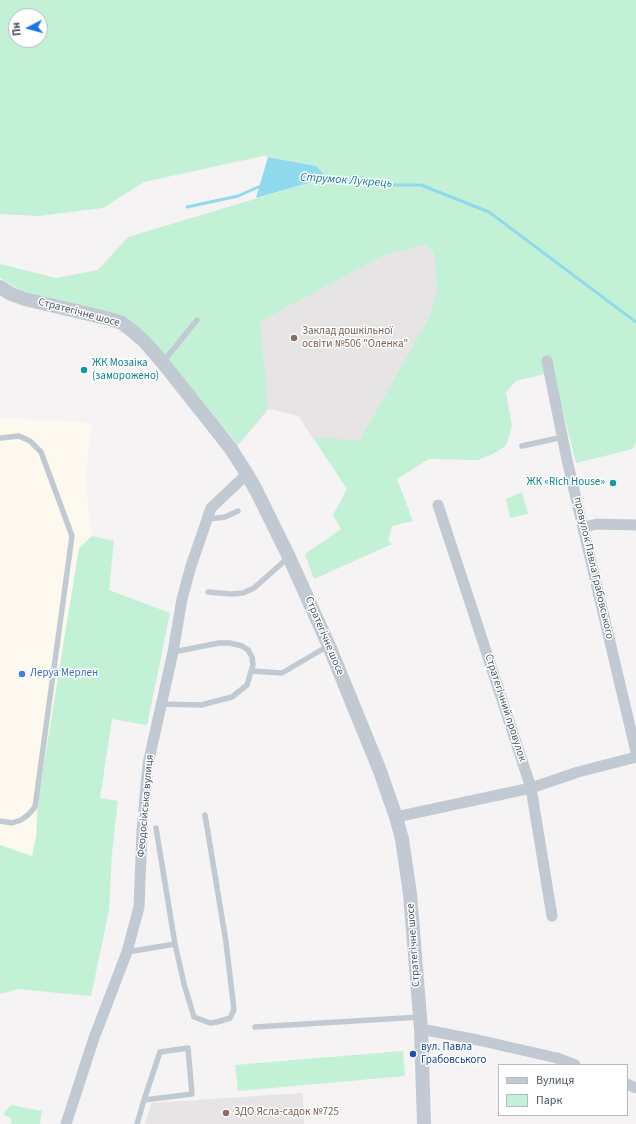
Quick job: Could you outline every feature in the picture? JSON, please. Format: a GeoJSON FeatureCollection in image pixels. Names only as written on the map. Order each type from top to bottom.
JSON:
{"type":"FeatureCollection","features":[{"type":"Feature","properties":{"kind":"street","name":"Стратегічне шосе"},"geometry":{"type":"LineString","coordinates":[[0,287],[11,294],[25,299],[122,323],[144,341],[163,363],[217,432],[247,474],[289,557],[329,646],[380,771],[402,839],[410,894],[420,1023],[424,1124]]}},
{"type":"Feature","properties":{"kind":"street","name":"провулок Павла Грабовського"},"geometry":{"type":"LineString","coordinates":[[547,361],[563,437],[636,752]]}},
{"type":"Feature","properties":{"kind":"street","name":"Феодосійська вулиця"},"geometry":{"type":"LineString","coordinates":[[66,1124],[94,1038],[127,952],[139,907],[148,764],[173,652],[184,592],[191,566],[211,508],[247,474]]}},
{"type":"Feature","properties":{"kind":"street","name":"Стратегічний провулок"},"geometry":{"type":"LineString","coordinates":[[438,505],[530,788],[552,916]]}},
{"type":"Feature","properties":{"kind":"street"},"geometry":{"type":"LineString","coordinates":[[584,527],[598,524],[636,525]]}},
{"type":"Feature","properties":{"kind":"street"},"geometry":{"type":"LineString","coordinates":[[396,817],[530,788],[578,772],[636,757]]}},
{"type":"Feature","properties":{"kind":"street"},"geometry":{"type":"LineString","coordinates":[[420,1023],[478,1040],[557,1058],[572,1064]]}},
{"type":"Feature","properties":{"kind":"lane"},"geometry":{"type":"LineString","coordinates":[[163,363],[197,320]]}},
{"type":"Feature","properties":{"kind":"lane"},"geometry":{"type":"LineString","coordinates":[[0,438],[19,436],[30,442],[41,452],[72,536],[35,807],[21,820],[12,823],[0,821]]}},
{"type":"Feature","properties":{"kind":"lane"},"geometry":{"type":"LineString","coordinates":[[522,446],[563,437]]}},
{"type":"Feature","properties":{"kind":"lane"},"geometry":{"type":"LineString","coordinates":[[208,519],[225,517],[238,511]]}},
{"type":"Feature","properties":{"kind":"lane"},"geometry":{"type":"LineString","coordinates":[[208,592],[231,594],[243,593],[254,588],[289,557]]}},
{"type":"Feature","properties":{"kind":"lane"},"geometry":{"type":"LineString","coordinates":[[161,704],[201,705],[232,697],[247,685],[253,665],[252,657],[248,650],[242,646],[230,643],[219,643],[173,652]]}},
{"type":"Feature","properties":{"kind":"lane"},"geometry":{"type":"LineString","coordinates":[[251,671],[282,673],[329,646]]}},
{"type":"Feature","properties":{"kind":"lane"},"geometry":{"type":"LineString","coordinates":[[156,828],[175,944],[184,984],[194,1018],[210,1023],[230,1018],[234,1010],[232,989],[225,935],[205,815]]}},
{"type":"Feature","properties":{"kind":"lane"},"geometry":{"type":"LineString","coordinates":[[127,952],[175,944]]}},
{"type":"Feature","properties":{"kind":"lane"},"geometry":{"type":"LineString","coordinates":[[255,1027],[420,1023]]}},
{"type":"Feature","properties":{"kind":"lane"},"geometry":{"type":"LineString","coordinates":[[137,1124],[144,1100],[160,1052],[188,1048],[192,1094],[144,1100]]}},
{"type":"Feature","properties":{"kind":"shaded area","name":"Заклад дошкільної освіти №506 \"Оленка\""},"geometry":{"type":"Polygon","coordinates":[[[425,245],[434,253],[437,289],[430,315],[360,441],[313,438],[298,416],[269,409],[235,449],[159,354],[260,322],[384,255],[425,245]]]}},
{"type":"Feature","properties":{"kind":"shaded area"},"geometry":{"type":"Polygon","coordinates":[[[13,418],[92,423],[85,479],[92,536],[79,548],[38,800],[36,837],[32,856],[0,845],[0,419],[13,418]]]}},
{"type":"Feature","properties":{"kind":"shaded area","name":"ЗДО Ясла-садок №725"},"geometry":{"type":"Polygon","coordinates":[[[303,1093],[304,1124],[145,1124],[151,1103],[303,1093]]]}},
{"type":"Feature","properties":{"kind":"green space"},"geometry":{"type":"Polygon","coordinates":[[[0,0],[636,0],[636,441],[633,449],[576,463],[553,372],[516,381],[506,392],[512,426],[506,446],[491,455],[477,460],[429,459],[397,479],[413,521],[392,526],[388,541],[392,544],[314,579],[305,554],[341,529],[333,515],[347,489],[313,438],[360,440],[430,315],[437,289],[434,253],[425,245],[384,255],[260,322],[268,408],[238,444],[149,337],[121,316],[20,290],[0,278],[0,264],[56,278],[98,270],[128,237],[308,183],[325,184],[316,166],[263,156],[144,182],[103,208],[39,216],[0,214],[0,0]]]}},
{"type":"Feature","properties":{"kind":"green space"},"geometry":{"type":"Polygon","coordinates":[[[522,492],[528,514],[510,518],[506,499],[522,492]]]}},
{"type":"Feature","properties":{"kind":"green space"},"geometry":{"type":"Polygon","coordinates":[[[92,536],[114,541],[109,590],[170,613],[147,725],[112,719],[100,798],[118,801],[112,853],[109,910],[91,996],[18,989],[0,994],[0,845],[32,856],[36,837],[38,800],[79,548],[92,536]]]}},
{"type":"Feature","properties":{"kind":"green space"},"geometry":{"type":"Polygon","coordinates":[[[403,1051],[405,1076],[238,1091],[235,1065],[403,1051]]]}},
{"type":"Feature","properties":{"kind":"green space"},"geometry":{"type":"Polygon","coordinates":[[[11,1105],[42,1111],[40,1124],[10,1124],[12,1119],[3,1114],[11,1105]]]}},
{"type":"Feature","properties":{"kind":"water"},"geometry":{"type":"Polygon","coordinates":[[[268,157],[316,166],[328,179],[325,184],[308,183],[256,198],[268,157]]]}},
{"type":"Feature","properties":{"kind":"waterway","name":"Струмок Лукрець"},"geometry":{"type":"LineString","coordinates":[[324,179],[370,185],[421,185],[489,212],[636,322]]}},
{"type":"Feature","properties":{"kind":"waterway","name":"Струмок Лукрець"},"geometry":{"type":"LineString","coordinates":[[187,207],[238,196],[263,185]]}},
{"type":"Feature","properties":{"kind":"place","name":"Заклад дошкільної освіти №506 \"Оленка\""},"geometry":{"type":"Point","coordinates":[294,338]}},
{"type":"Feature","properties":{"kind":"place","name":"ЖК Мозаіка (заморожено)"},"geometry":{"type":"Point","coordinates":[84,370]}},
{"type":"Feature","properties":{"kind":"place","name":"ЖК «Rich House»"},"geometry":{"type":"Point","coordinates":[613,483]}},
{"type":"Feature","properties":{"kind":"place","name":"Леруа Мерлен"},"geometry":{"type":"Point","coordinates":[22,674]}},
{"type":"Feature","properties":{"kind":"place","name":"вул. Павла Грабовського"},"geometry":{"type":"Point","coordinates":[413,1054]}},
{"type":"Feature","properties":{"kind":"place","name":"ЗДО Ясла-садок №725"},"geometry":{"type":"Point","coordinates":[226,1113]}}]}
